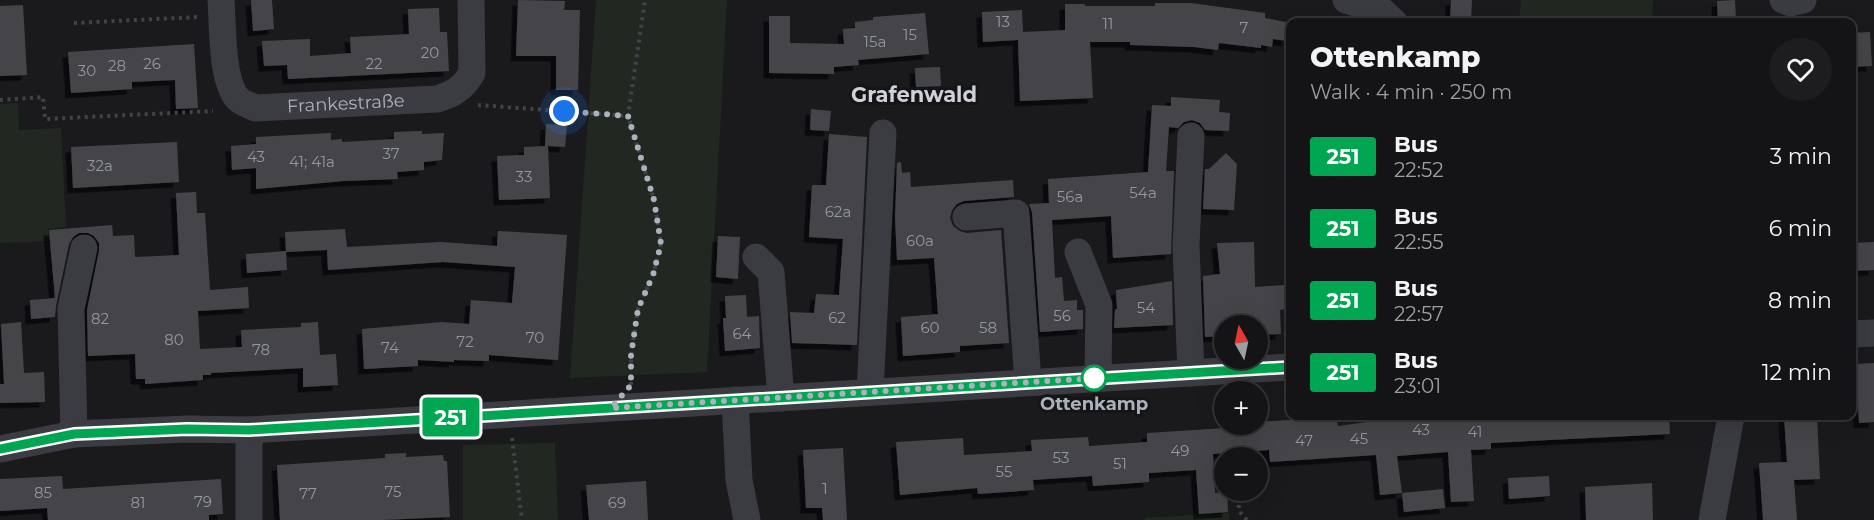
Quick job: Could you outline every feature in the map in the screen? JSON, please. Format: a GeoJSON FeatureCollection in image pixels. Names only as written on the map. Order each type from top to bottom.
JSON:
{"type":"FeatureCollection","features":[{"type":"Feature","properties":{"kind":"street"},"geometry":{"type":"LineString","coordinates":[[458,91],[472,73],[471,0]]}},
{"type":"Feature","properties":{"kind":"street"},"geometry":{"type":"LineString","coordinates":[[1346,0],[1382,11],[1390,18]]}},
{"type":"Feature","properties":{"kind":"street","name":"Frankestraße"},"geometry":{"type":"LineString","coordinates":[[222,8],[226,69],[232,90],[239,100],[255,108],[437,99],[458,91]]}},
{"type":"Feature","properties":{"kind":"street"},"geometry":{"type":"LineString","coordinates":[[870,392],[883,133]]}},
{"type":"Feature","properties":{"kind":"street"},"geometry":{"type":"LineString","coordinates":[[1191,136],[1186,246],[1191,373]]}},
{"type":"Feature","properties":{"kind":"street"},"geometry":{"type":"LineString","coordinates":[[966,217],[1016,213],[1028,382]]}},
{"type":"Feature","properties":{"kind":"street"},"geometry":{"type":"LineString","coordinates":[[74,434],[71,309],[84,248]]}},
{"type":"Feature","properties":{"kind":"street"},"geometry":{"type":"LineString","coordinates":[[1078,252],[1099,305],[1098,378]]}},
{"type":"Feature","properties":{"kind":"street"},"geometry":{"type":"LineString","coordinates":[[756,257],[771,272],[781,398]]}},
{"type":"Feature","properties":{"kind":"street"},"geometry":{"type":"LineString","coordinates":[[1856,334],[1874,333]]}},
{"type":"Feature","properties":{"kind":"street"},"geometry":{"type":"LineString","coordinates":[[0,449],[74,434],[187,429],[249,430],[1286,367]]}},
{"type":"Feature","properties":{"kind":"street"},"geometry":{"type":"LineString","coordinates":[[735,400],[740,480],[747,520]]}},
{"type":"Feature","properties":{"kind":"street"},"geometry":{"type":"LineString","coordinates":[[1712,520],[1730,420]]}},
{"type":"Feature","properties":{"kind":"street"},"geometry":{"type":"LineString","coordinates":[[249,430],[249,520]]}},
{"type":"Feature","properties":{"kind":"path"},"geometry":{"type":"LineString","coordinates":[[611,408],[631,385],[631,355],[638,309],[653,275],[661,244],[654,200],[628,116],[645,0]]}},
{"type":"Feature","properties":{"kind":"path"},"geometry":{"type":"LineString","coordinates":[[74,23],[222,8]]}},
{"type":"Feature","properties":{"kind":"path"},"geometry":{"type":"LineString","coordinates":[[458,91],[478,105],[628,116]]}},
{"type":"Feature","properties":{"kind":"path"},"geometry":{"type":"LineString","coordinates":[[0,100],[43,97],[45,119],[213,111]]}},
{"type":"Feature","properties":{"kind":"path"},"geometry":{"type":"LineString","coordinates":[[509,414],[522,520]]}},
{"type":"Feature","properties":{"kind":"path"},"geometry":{"type":"LineString","coordinates":[[1239,501],[1239,511],[1247,520]]}},
{"type":"Feature","properties":{"kind":"shaded area"},"geometry":{"type":"Polygon","coordinates":[[[596,0],[727,0],[707,372],[570,378],[596,0]]]}},
{"type":"Feature","properties":{"kind":"shaded area"},"geometry":{"type":"Polygon","coordinates":[[[1521,0],[1653,0],[1652,18],[1519,18],[1521,0]]]}},
{"type":"Feature","properties":{"kind":"shaded area"},"geometry":{"type":"Polygon","coordinates":[[[18,103],[19,130],[61,128],[66,227],[48,229],[49,241],[0,243],[0,104],[18,103]]]}},
{"type":"Feature","properties":{"kind":"shaded area"},"geometry":{"type":"Polygon","coordinates":[[[555,443],[558,520],[463,520],[463,445],[555,443]]]}},
{"type":"Feature","properties":{"kind":"shaded area"},"geometry":{"type":"Polygon","coordinates":[[[1229,513],[1229,520],[1145,520],[1145,518],[1229,513]]]}},
{"type":"Feature","properties":{"kind":"building"},"geometry":{"type":"Polygon","coordinates":[[[251,0],[272,0],[274,29],[253,31],[251,0]]]}},
{"type":"Feature","properties":{"kind":"building"},"geometry":{"type":"Polygon","coordinates":[[[518,0],[565,1],[564,10],[580,10],[578,90],[556,90],[556,56],[516,56],[518,0]]]}},
{"type":"Feature","properties":{"kind":"building"},"geometry":{"type":"Polygon","coordinates":[[[1451,0],[1472,0],[1471,18],[1450,18],[1451,0]]]}},
{"type":"Feature","properties":{"kind":"building"},"geometry":{"type":"Polygon","coordinates":[[[1735,0],[1736,18],[1718,18],[1717,1],[1735,0]]]}},
{"type":"Feature","properties":{"kind":"building"},"geometry":{"type":"Polygon","coordinates":[[[1155,3],[1191,3],[1265,13],[1265,18],[1286,22],[1286,41],[1273,39],[1272,47],[1261,45],[1261,48],[1219,43],[1218,50],[1130,45],[1130,42],[1090,42],[1093,98],[1020,101],[1018,40],[983,42],[982,12],[1022,10],[1023,32],[1065,30],[1065,4],[1155,6],[1155,3]]]}},
{"type":"Feature","properties":{"kind":"building"},"geometry":{"type":"Polygon","coordinates":[[[23,5],[27,75],[0,76],[0,6],[23,5]]]}},
{"type":"Feature","properties":{"kind":"building"},"geometry":{"type":"Polygon","coordinates":[[[439,8],[440,32],[447,32],[449,71],[288,79],[287,65],[264,66],[262,41],[310,39],[310,56],[351,53],[350,37],[409,34],[408,9],[439,8]]]}},
{"type":"Feature","properties":{"kind":"building"},"geometry":{"type":"Polygon","coordinates":[[[925,13],[929,54],[858,60],[859,65],[834,67],[834,74],[769,73],[769,16],[790,16],[790,43],[844,44],[843,29],[855,28],[855,22],[873,20],[873,17],[925,13]]]}},
{"type":"Feature","properties":{"kind":"building"},"geometry":{"type":"Polygon","coordinates":[[[1870,32],[1872,66],[1856,67],[1856,33],[1870,32]]]}},
{"type":"Feature","properties":{"kind":"building"},"geometry":{"type":"Polygon","coordinates":[[[194,44],[198,108],[176,109],[175,80],[132,82],[132,89],[71,93],[68,52],[194,44]]]}},
{"type":"Feature","properties":{"kind":"building"},"geometry":{"type":"Polygon","coordinates":[[[940,67],[941,86],[916,87],[915,68],[940,67]]]}},
{"type":"Feature","properties":{"kind":"building"},"geometry":{"type":"Polygon","coordinates":[[[1171,97],[1220,100],[1219,112],[1230,113],[1229,131],[1205,130],[1200,123],[1192,120],[1184,122],[1178,128],[1169,127],[1166,171],[1174,171],[1171,254],[1113,258],[1111,216],[1052,220],[1055,278],[1062,277],[1064,301],[1077,300],[1077,310],[1083,310],[1083,329],[1040,332],[1032,212],[1029,204],[1049,203],[1048,179],[1148,172],[1152,105],[1171,106],[1171,97]]]}},
{"type":"Feature","properties":{"kind":"building"},"geometry":{"type":"Polygon","coordinates":[[[811,109],[831,111],[829,131],[810,130],[811,109]]]}},
{"type":"Feature","properties":{"kind":"building"},"geometry":{"type":"Polygon","coordinates":[[[546,124],[567,125],[565,147],[548,146],[550,198],[499,200],[497,156],[524,155],[524,147],[547,146],[545,146],[546,124]]]}},
{"type":"Feature","properties":{"kind":"building"},"geometry":{"type":"Polygon","coordinates":[[[422,131],[422,134],[444,133],[442,160],[424,162],[424,170],[397,172],[398,179],[256,189],[256,168],[232,170],[231,146],[256,144],[256,137],[331,133],[331,140],[342,139],[342,142],[394,139],[394,132],[422,131]]]}},
{"type":"Feature","properties":{"kind":"building"},"geometry":{"type":"Polygon","coordinates":[[[829,134],[867,137],[857,345],[792,343],[790,312],[814,313],[816,294],[839,295],[843,239],[809,237],[812,185],[826,185],[829,134]]]}},
{"type":"Feature","properties":{"kind":"building"},"geometry":{"type":"Polygon","coordinates":[[[177,142],[179,182],[73,188],[71,147],[177,142]]]}},
{"type":"Feature","properties":{"kind":"building"},"geometry":{"type":"Polygon","coordinates":[[[1226,153],[1237,164],[1234,210],[1203,209],[1205,169],[1209,169],[1226,153]]]}},
{"type":"Feature","properties":{"kind":"building"},"geometry":{"type":"Polygon","coordinates":[[[901,162],[902,173],[910,172],[911,187],[1013,180],[1014,197],[964,201],[952,210],[950,218],[953,226],[967,233],[1001,230],[1009,343],[960,346],[960,352],[903,356],[901,317],[938,314],[934,258],[897,260],[895,217],[897,163],[901,162]]]}},
{"type":"Feature","properties":{"kind":"building"},"geometry":{"type":"Polygon","coordinates":[[[196,192],[197,213],[205,213],[210,290],[248,287],[249,308],[198,311],[200,349],[242,347],[241,330],[301,327],[301,323],[318,322],[320,355],[336,354],[338,385],[303,387],[303,368],[211,373],[211,375],[203,375],[203,380],[145,384],[145,379],[136,379],[135,354],[88,356],[87,310],[99,243],[94,236],[88,233],[79,233],[69,244],[55,317],[31,319],[30,300],[55,298],[49,230],[112,225],[113,236],[134,235],[135,257],[179,255],[176,193],[196,192]]]}},
{"type":"Feature","properties":{"kind":"building"},"geometry":{"type":"Polygon","coordinates":[[[345,229],[347,247],[441,242],[497,246],[498,231],[567,235],[558,360],[489,355],[489,361],[418,360],[418,366],[364,369],[362,329],[442,322],[469,324],[471,300],[512,303],[515,267],[443,262],[328,270],[327,250],[286,252],[285,232],[345,229]]]}},
{"type":"Feature","properties":{"kind":"building"},"geometry":{"type":"Polygon","coordinates":[[[718,236],[740,237],[738,279],[716,277],[718,236]]]}},
{"type":"Feature","properties":{"kind":"building"},"geometry":{"type":"Polygon","coordinates":[[[1254,242],[1255,287],[1284,285],[1285,309],[1280,310],[1281,334],[1268,335],[1268,315],[1214,315],[1214,337],[1205,337],[1203,276],[1220,274],[1217,243],[1254,242]]]}},
{"type":"Feature","properties":{"kind":"building"},"geometry":{"type":"Polygon","coordinates":[[[1874,242],[1874,270],[1856,271],[1856,243],[1874,242]]]}},
{"type":"Feature","properties":{"kind":"building"},"geometry":{"type":"Polygon","coordinates":[[[286,251],[287,270],[247,273],[246,254],[286,251]]]}},
{"type":"Feature","properties":{"kind":"building"},"geometry":{"type":"Polygon","coordinates":[[[1172,281],[1173,325],[1114,328],[1115,309],[1117,309],[1116,290],[1172,281]]]}},
{"type":"Feature","properties":{"kind":"building"},"geometry":{"type":"Polygon","coordinates":[[[746,295],[747,317],[759,316],[760,348],[725,351],[723,318],[726,318],[725,296],[746,295]]]}},
{"type":"Feature","properties":{"kind":"building"},"geometry":{"type":"Polygon","coordinates":[[[21,322],[24,373],[44,372],[45,402],[0,403],[0,384],[4,384],[1,324],[21,322]]]}},
{"type":"Feature","properties":{"kind":"building"},"geometry":{"type":"Polygon","coordinates":[[[1874,363],[1874,422],[1859,423],[1856,364],[1874,363]]]}},
{"type":"Feature","properties":{"kind":"building"},"geometry":{"type":"Polygon","coordinates":[[[1337,420],[1338,426],[1381,420],[1669,420],[1670,434],[1491,443],[1491,449],[1471,450],[1474,501],[1451,502],[1448,452],[1397,456],[1402,493],[1380,495],[1376,455],[1270,462],[1268,447],[1214,447],[1214,501],[1227,501],[1228,512],[1199,514],[1196,470],[1149,473],[1149,482],[1093,486],[1092,476],[1033,480],[1034,490],[978,494],[977,488],[900,495],[896,442],[963,438],[964,455],[1032,451],[1031,440],[1088,437],[1089,446],[1147,442],[1147,433],[1214,429],[1214,435],[1268,435],[1268,421],[1337,420]]]}},
{"type":"Feature","properties":{"kind":"building"},"geometry":{"type":"Polygon","coordinates":[[[1784,420],[1817,420],[1820,479],[1794,480],[1797,520],[1763,520],[1759,463],[1787,462],[1784,420]]]}},
{"type":"Feature","properties":{"kind":"building"},"geometry":{"type":"Polygon","coordinates":[[[843,448],[847,520],[823,520],[822,508],[806,508],[803,450],[843,448]]]}},
{"type":"Feature","properties":{"kind":"building"},"geometry":{"type":"Polygon","coordinates":[[[406,453],[406,457],[443,455],[444,461],[447,461],[450,517],[280,520],[277,465],[385,458],[385,454],[406,453]]]}},
{"type":"Feature","properties":{"kind":"building"},"geometry":{"type":"Polygon","coordinates":[[[62,476],[63,489],[221,479],[223,514],[209,515],[209,520],[48,520],[47,508],[0,511],[0,479],[62,476]]]}},
{"type":"Feature","properties":{"kind":"building"},"geometry":{"type":"Polygon","coordinates":[[[1549,476],[1550,496],[1509,499],[1508,478],[1549,476]]]}},
{"type":"Feature","properties":{"kind":"building"},"geometry":{"type":"Polygon","coordinates":[[[646,481],[648,520],[589,520],[586,485],[646,481]]]}},
{"type":"Feature","properties":{"kind":"building"},"geometry":{"type":"Polygon","coordinates":[[[1652,483],[1653,520],[1586,520],[1585,487],[1652,483]]]}},
{"type":"Feature","properties":{"kind":"building"},"geometry":{"type":"Polygon","coordinates":[[[1443,489],[1445,508],[1404,512],[1402,493],[1443,489]]]}},
{"type":"Feature","properties":{"kind":"bus line","name":"251"},"geometry":{"type":"LineString","coordinates":[[0,449],[74,434],[187,429],[249,430],[1286,367]]}},
{"type":"Feature","properties":{"kind":"place","name":"Ottenkamp"},"geometry":{"type":"Point","coordinates":[1094,378]}},
{"type":"Feature","properties":{"kind":"district","name":"Grafenwald"},"geometry":{"type":"Point","coordinates":[914,95]}},
{"type":"Feature","properties":{"kind":"route"},"geometry":{"type":"LineString","coordinates":[[564,111],[628,116],[654,200],[661,244],[653,275],[638,309],[631,355],[631,385],[611,408],[1098,378],[1094,378]]}}]}
